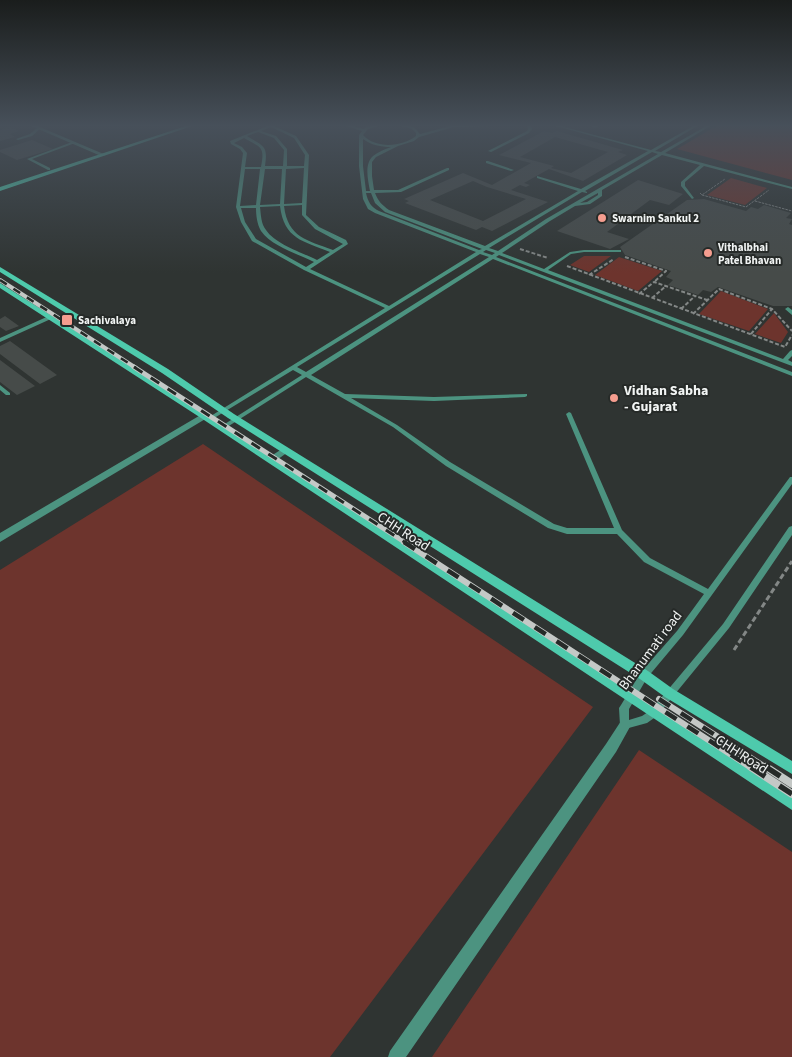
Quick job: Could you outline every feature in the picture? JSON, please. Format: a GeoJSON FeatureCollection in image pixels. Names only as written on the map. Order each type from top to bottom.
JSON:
{"type":"FeatureCollection","features":[{"type":"Feature","properties":{"kind":"street"},"geometry":{"type":"LineString","coordinates":[[0,185],[34,175]]}},
{"type":"Feature","properties":{"kind":"street"},"geometry":{"type":"LineString","coordinates":[[0,189],[34,175]]}},
{"type":"Feature","properties":{"kind":"street"},"geometry":{"type":"LineString","coordinates":[[0,269],[165,371],[236,419],[644,675],[669,693],[792,768]]}},
{"type":"Feature","properties":{"kind":"street","name":"CHH Road"},"geometry":{"type":"LineString","coordinates":[[0,285],[207,418],[792,803]]}},
{"type":"Feature","properties":{"kind":"street"},"geometry":{"type":"LineString","coordinates":[[51,317],[66,310]]}},
{"type":"Feature","properties":{"kind":"street"},"geometry":{"type":"LineString","coordinates":[[0,538],[207,418]]}},
{"type":"Feature","properties":{"kind":"street"},"geometry":{"type":"LineString","coordinates":[[271,460],[285,450]]}},
{"type":"Feature","properties":{"kind":"street"},"geometry":{"type":"LineString","coordinates":[[396,1057],[625,725]]}},
{"type":"Feature","properties":{"kind":"lane"},"geometry":{"type":"LineString","coordinates":[[243,174],[238,207],[243,222],[254,240],[274,253],[390,308]]}},
{"type":"Feature","properties":{"kind":"lane"},"geometry":{"type":"LineString","coordinates":[[262,174],[258,206],[260,227],[268,237],[318,262]]}},
{"type":"Feature","properties":{"kind":"lane"},"geometry":{"type":"LineString","coordinates":[[285,174],[281,205],[284,222],[295,235],[334,252]]}},
{"type":"Feature","properties":{"kind":"lane"},"geometry":{"type":"LineString","coordinates":[[306,174],[304,215],[309,222],[322,231],[344,241],[346,244],[306,269]]}},
{"type":"Feature","properties":{"kind":"lane"},"geometry":{"type":"LineString","coordinates":[[362,174],[365,199],[370,208],[377,212],[479,254],[792,374]]}},
{"type":"Feature","properties":{"kind":"lane"},"geometry":{"type":"LineString","coordinates":[[371,174],[372,192],[376,202],[387,211],[792,364]]}},
{"type":"Feature","properties":{"kind":"lane"},"geometry":{"type":"LineString","coordinates":[[365,192],[398,191],[436,174]]}},
{"type":"Feature","properties":{"kind":"lane"},"geometry":{"type":"LineString","coordinates":[[207,418],[254,392],[611,174]]}},
{"type":"Feature","properties":{"kind":"lane"},"geometry":{"type":"LineString","coordinates":[[222,428],[573,205],[626,174]]}},
{"type":"Feature","properties":{"kind":"lane"},"geometry":{"type":"LineString","coordinates":[[692,174],[683,182],[683,186],[692,198]]}},
{"type":"Feature","properties":{"kind":"lane"},"geometry":{"type":"LineString","coordinates":[[742,174],[792,188]]}},
{"type":"Feature","properties":{"kind":"lane"},"geometry":{"type":"LineString","coordinates":[[754,174],[792,184]]}},
{"type":"Feature","properties":{"kind":"lane"},"geometry":{"type":"LineString","coordinates":[[538,177],[591,194]]}},
{"type":"Feature","properties":{"kind":"lane"},"geometry":{"type":"LineString","coordinates":[[770,182],[792,192]]}},
{"type":"Feature","properties":{"kind":"lane"},"geometry":{"type":"LineString","coordinates":[[573,205],[588,203],[600,195],[600,189]]}},
{"type":"Feature","properties":{"kind":"lane"},"geometry":{"type":"LineString","coordinates":[[238,207],[304,204]]}},
{"type":"Feature","properties":{"kind":"lane"},"geometry":{"type":"LineString","coordinates":[[544,270],[570,253],[577,251],[619,253]]}},
{"type":"Feature","properties":{"kind":"lane"},"geometry":{"type":"LineString","coordinates":[[402,301],[414,307]]}},
{"type":"Feature","properties":{"kind":"lane"},"geometry":{"type":"LineString","coordinates":[[0,340],[51,317]]}},
{"type":"Feature","properties":{"kind":"lane"},"geometry":{"type":"LineString","coordinates":[[784,361],[792,352]]}},
{"type":"Feature","properties":{"kind":"lane"},"geometry":{"type":"LineString","coordinates":[[293,367],[395,426],[448,464],[551,526],[568,531],[619,531]]}},
{"type":"Feature","properties":{"kind":"lane"},"geometry":{"type":"LineString","coordinates":[[0,387],[8,394]]}},
{"type":"Feature","properties":{"kind":"lane"},"geometry":{"type":"LineString","coordinates":[[254,392],[266,399]]}},
{"type":"Feature","properties":{"kind":"lane"},"geometry":{"type":"LineString","coordinates":[[343,396],[434,399],[525,395]]}},
{"type":"Feature","properties":{"kind":"lane"},"geometry":{"type":"LineString","coordinates":[[569,414],[619,531],[646,560],[709,593]]}},
{"type":"Feature","properties":{"kind":"lane","name":"Bhanumati road"},"geometry":{"type":"LineString","coordinates":[[625,725],[624,708],[644,675],[680,633],[792,479]]}},
{"type":"Feature","properties":{"kind":"lane"},"geometry":{"type":"LineString","coordinates":[[625,725],[644,720],[654,713],[726,626],[792,528]]}},
{"type":"Feature","properties":{"kind":"path"},"geometry":{"type":"LineString","coordinates":[[702,195],[728,176]]}},
{"type":"Feature","properties":{"kind":"path"},"geometry":{"type":"LineString","coordinates":[[695,189],[702,195],[746,208],[772,188]]}},
{"type":"Feature","properties":{"kind":"path"},"geometry":{"type":"LineString","coordinates":[[755,201],[792,211]]}},
{"type":"Feature","properties":{"kind":"path"},"geometry":{"type":"LineString","coordinates":[[514,246],[557,262]]}},
{"type":"Feature","properties":{"kind":"path"},"geometry":{"type":"LineString","coordinates":[[589,275],[619,253]]}},
{"type":"Feature","properties":{"kind":"path"},"geometry":{"type":"LineString","coordinates":[[610,255],[619,253],[666,271],[639,294]]}},
{"type":"Feature","properties":{"kind":"path"},"geometry":{"type":"LineString","coordinates":[[570,262],[564,265],[693,314],[785,346],[792,335]]}},
{"type":"Feature","properties":{"kind":"path"},"geometry":{"type":"LineString","coordinates":[[654,282],[707,300]]}},
{"type":"Feature","properties":{"kind":"path"},"geometry":{"type":"LineString","coordinates":[[651,298],[666,286]]}},
{"type":"Feature","properties":{"kind":"path"},"geometry":{"type":"LineString","coordinates":[[693,314],[719,289],[772,309],[792,331]]}},
{"type":"Feature","properties":{"kind":"path"},"geometry":{"type":"LineString","coordinates":[[681,309],[695,296]]}},
{"type":"Feature","properties":{"kind":"path"},"geometry":{"type":"LineString","coordinates":[[751,334],[772,309]]}},
{"type":"Feature","properties":{"kind":"path"},"geometry":{"type":"LineString","coordinates":[[734,650],[792,561]]}},
{"type":"Feature","properties":{"kind":"shaded area"},"geometry":{"type":"Polygon","coordinates":[[[771,174],[792,174],[792,180],[771,174]]]}},
{"type":"Feature","properties":{"kind":"shaded area"},"geometry":{"type":"Polygon","coordinates":[[[731,178],[767,188],[745,205],[707,195],[731,178]]]}},
{"type":"Feature","properties":{"kind":"shaded area"},"geometry":{"type":"Polygon","coordinates":[[[584,256],[611,256],[589,272],[570,265],[584,256]]]}},
{"type":"Feature","properties":{"kind":"shaded area"},"geometry":{"type":"Polygon","coordinates":[[[619,257],[662,271],[638,291],[595,275],[619,257]]]}},
{"type":"Feature","properties":{"kind":"shaded area"},"geometry":{"type":"Polygon","coordinates":[[[721,291],[768,309],[749,331],[699,314],[721,291]]]}},
{"type":"Feature","properties":{"kind":"shaded area"},"geometry":{"type":"Polygon","coordinates":[[[774,313],[788,332],[781,343],[755,334],[774,313]]]}},
{"type":"Feature","properties":{"kind":"shaded area"},"geometry":{"type":"Polygon","coordinates":[[[203,444],[593,707],[330,1057],[0,1057],[0,570],[203,444]]]}},
{"type":"Feature","properties":{"kind":"shaded area"},"geometry":{"type":"Polygon","coordinates":[[[639,750],[792,852],[792,1057],[432,1057],[639,750]]]}},
{"type":"Feature","properties":{"kind":"building"},"geometry":{"type":"Polygon","coordinates":[[[460,174],[466,174],[492,185],[511,174],[539,174],[524,183],[530,185],[526,187],[520,185],[511,190],[548,202],[492,231],[482,227],[476,230],[405,203],[409,201],[404,199],[460,174]],[[473,181],[430,200],[483,221],[526,199],[473,181]]]}},
{"type":"Feature","properties":{"kind":"building"},"geometry":{"type":"Polygon","coordinates":[[[564,174],[594,174],[583,181],[564,174]]]}},
{"type":"Feature","properties":{"kind":"building","name":"Swarnim Sankul 2"},"geometry":{"type":"Polygon","coordinates":[[[638,180],[683,194],[669,205],[650,200],[607,232],[629,239],[610,249],[557,231],[638,180]]]}},
{"type":"Feature","properties":{"kind":"building","name":"Vithalbhai Patel Bhavan"},"geometry":{"type":"Polygon","coordinates":[[[704,199],[746,211],[751,207],[758,209],[764,205],[791,213],[786,218],[792,219],[789,224],[792,225],[792,306],[773,306],[718,287],[711,292],[703,290],[698,295],[668,285],[673,280],[666,277],[671,271],[625,255],[620,247],[687,200],[704,199]]]}},
{"type":"Feature","properties":{"kind":"building"},"geometry":{"type":"Polygon","coordinates":[[[5,316],[19,326],[6,331],[0,327],[0,319],[5,316]]]}},
{"type":"Feature","properties":{"kind":"building"},"geometry":{"type":"Polygon","coordinates":[[[10,341],[57,375],[40,384],[0,354],[0,346],[10,341]]]}},
{"type":"Feature","properties":{"kind":"building"},"geometry":{"type":"Polygon","coordinates":[[[0,360],[35,386],[17,395],[0,382],[0,360]]]}},
{"type":"Feature","properties":{"kind":"railway"},"geometry":{"type":"LineString","coordinates":[[0,280],[136,368]]}},
{"type":"Feature","properties":{"kind":"railway"},"geometry":{"type":"LineString","coordinates":[[134,367],[406,543]]}},
{"type":"Feature","properties":{"kind":"railway"},"geometry":{"type":"LineString","coordinates":[[404,542],[753,769]]}},
{"type":"Feature","properties":{"kind":"railway"},"geometry":{"type":"LineString","coordinates":[[659,699],[768,769]]}},
{"type":"Feature","properties":{"kind":"railway"},"geometry":{"type":"LineString","coordinates":[[751,767],[792,794]]}},
{"type":"Feature","properties":{"kind":"railway"},"geometry":{"type":"LineString","coordinates":[[766,767],[792,784]]}},
{"type":"Feature","properties":{"kind":"place","name":"Swarnim Sankul 2"},"geometry":{"type":"Point","coordinates":[602,218]}},
{"type":"Feature","properties":{"kind":"place","name":"Vithalbhai Patel Bhavan"},"geometry":{"type":"Point","coordinates":[708,253]}},
{"type":"Feature","properties":{"kind":"place","name":"Sachivalaya"},"geometry":{"type":"Point","coordinates":[67,320]}},
{"type":"Feature","properties":{"kind":"place","name":"Vidhan Sabha - Gujarat"},"geometry":{"type":"Point","coordinates":[614,398]}}]}
